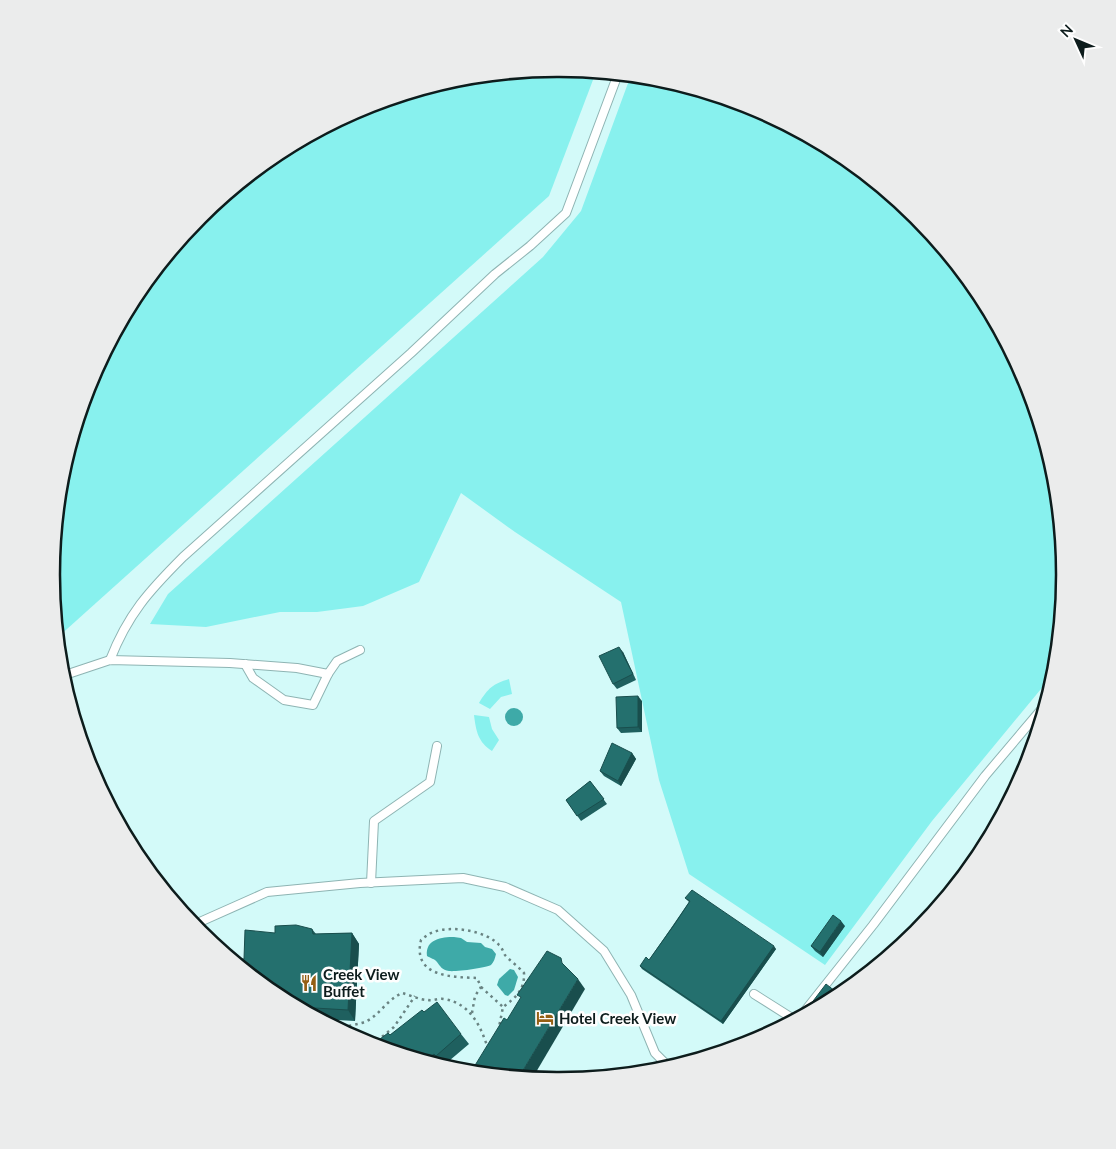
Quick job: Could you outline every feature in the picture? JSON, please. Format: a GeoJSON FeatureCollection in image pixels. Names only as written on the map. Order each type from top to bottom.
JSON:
{"type":"FeatureCollection","features":[{"type":"Feature","properties":{"kind":"lane"},"geometry":{"type":"LineString","coordinates":[[110,660],[119,638],[136,609],[155,585],[183,557],[411,353],[494,274],[530,246],[566,213],[616,80]]}},
{"type":"Feature","properties":{"kind":"lane"},"geometry":{"type":"LineString","coordinates":[[246,664],[253,678],[284,700],[313,705],[328,674],[337,661],[360,650]]}},
{"type":"Feature","properties":{"kind":"lane"},"geometry":{"type":"LineString","coordinates":[[70,673],[110,660],[246,664],[297,668],[328,674]]}},
{"type":"Feature","properties":{"kind":"lane"},"geometry":{"type":"LineString","coordinates":[[810,1004],[873,925],[985,776],[1035,717]]}},
{"type":"Feature","properties":{"kind":"lane"},"geometry":{"type":"LineString","coordinates":[[371,882],[374,822],[430,782],[437,746]]}},
{"type":"Feature","properties":{"kind":"lane"},"geometry":{"type":"LineString","coordinates":[[201,921],[267,892],[371,882],[463,878],[506,887],[558,910],[604,952],[631,996],[655,1053],[663,1061]]}},
{"type":"Feature","properties":{"kind":"lane"},"geometry":{"type":"LineString","coordinates":[[754,994],[788,1016]]}},
{"type":"Feature","properties":{"kind":"path"},"geometry":{"type":"LineString","coordinates":[[499,1031],[499,1019],[503,1007],[516,997],[524,984],[524,973],[506,956],[499,945],[487,935],[456,929],[443,929],[432,932],[421,940],[419,950],[423,962],[431,971],[443,976],[478,978],[481,987],[503,1007]]}},
{"type":"Feature","properties":{"kind":"path"},"geometry":{"type":"LineString","coordinates":[[472,1013],[475,996],[481,987]]}},
{"type":"Feature","properties":{"kind":"path"},"geometry":{"type":"LineString","coordinates":[[348,1026],[369,1020],[392,998],[402,993],[428,1000],[443,998],[458,1004],[472,1013],[489,1053],[492,1048]]}},
{"type":"Feature","properties":{"kind":"path"},"geometry":{"type":"LineString","coordinates":[[379,1039],[394,1027],[415,996]]}},
{"type":"Feature","properties":{"kind":"shaded area"},"geometry":{"type":"Polygon","coordinates":[[[558,77],[594,78],[549,196],[63,632],[60,574],[64,509],[77,446],[86,414],[111,354],[144,298],[184,246],[230,200],[281,160],[309,143],[367,114],[398,103],[429,93],[493,81],[558,77]]]}},
{"type":"Feature","properties":{"kind":"shaded area"},"geometry":{"type":"Polygon","coordinates":[[[628,82],[687,93],[749,114],[807,143],[835,160],[861,179],[910,222],[953,271],[972,298],[1005,354],[1030,414],[1046,477],[1052,509],[1055,542],[1055,607],[1052,640],[1043,687],[932,821],[825,965],[689,874],[659,780],[621,602],[515,532],[461,493],[419,582],[363,606],[317,612],[280,612],[206,627],[150,624],[168,594],[543,257],[581,211],[628,82]]]}},
{"type":"Feature","properties":{"kind":"shaded area"},"geometry":{"type":"Polygon","coordinates":[[[509,679],[512,694],[501,697],[490,709],[479,703],[491,687],[509,679]]]}},
{"type":"Feature","properties":{"kind":"shaded area"},"geometry":{"type":"Polygon","coordinates":[[[510,708],[518,708],[523,713],[521,724],[510,726],[505,721],[505,713],[510,708]]]}},
{"type":"Feature","properties":{"kind":"shaded area"},"geometry":{"type":"Polygon","coordinates":[[[474,715],[489,717],[492,729],[499,740],[492,751],[487,748],[478,736],[474,715]]]}},
{"type":"Feature","properties":{"kind":"shaded area"},"geometry":{"type":"Polygon","coordinates":[[[454,937],[461,938],[467,942],[481,943],[485,947],[492,949],[496,954],[493,963],[483,967],[449,971],[443,969],[436,961],[427,956],[429,946],[435,940],[454,937]]]}},
{"type":"Feature","properties":{"kind":"shaded area"},"geometry":{"type":"Polygon","coordinates":[[[510,969],[514,970],[518,977],[514,990],[508,996],[497,985],[499,979],[510,969]]]}},
{"type":"Feature","properties":{"kind":"building"},"geometry":{"type":"Polygon","coordinates":[[[619,647],[633,674],[613,684],[599,656],[619,647]]]}},
{"type":"Feature","properties":{"kind":"building"},"geometry":{"type":"Polygon","coordinates":[[[638,696],[638,727],[617,728],[616,697],[638,696]]]}},
{"type":"Feature","properties":{"kind":"building"},"geometry":{"type":"Polygon","coordinates":[[[612,743],[632,753],[618,781],[600,771],[612,743]]]}},
{"type":"Feature","properties":{"kind":"building"},"geometry":{"type":"Polygon","coordinates":[[[590,781],[604,799],[577,816],[566,800],[590,781]]]}},
{"type":"Feature","properties":{"kind":"building"},"geometry":{"type":"Polygon","coordinates":[[[692,890],[774,946],[721,1021],[640,966],[646,957],[649,960],[674,925],[690,901],[685,898],[692,890]]]}},
{"type":"Feature","properties":{"kind":"building"},"geometry":{"type":"Polygon","coordinates":[[[833,915],[841,921],[820,952],[811,946],[833,915]]]}},
{"type":"Feature","properties":{"kind":"building","name":"Creek View Buffet"},"geometry":{"type":"Polygon","coordinates":[[[296,925],[312,929],[313,934],[352,933],[348,1010],[313,1008],[281,989],[242,959],[244,959],[245,930],[275,933],[275,926],[296,925]]]}},
{"type":"Feature","properties":{"kind":"building","name":"Hotel Creek View"},"geometry":{"type":"Polygon","coordinates":[[[547,951],[561,958],[562,963],[578,979],[523,1071],[475,1065],[504,1018],[507,1020],[521,997],[517,995],[547,951]]]}},
{"type":"Feature","properties":{"kind":"building"},"geometry":{"type":"Polygon","coordinates":[[[826,984],[834,990],[811,1003],[826,984]]]}},
{"type":"Feature","properties":{"kind":"building"},"geometry":{"type":"Polygon","coordinates":[[[437,1002],[461,1034],[436,1056],[434,1054],[429,1056],[379,1039],[388,1033],[390,1035],[422,1010],[424,1012],[437,1002]]]}},
{"type":"Feature","properties":{"kind":"place","name":"Creek View Buffet"},"geometry":{"type":"Point","coordinates":[309,983]}},
{"type":"Feature","properties":{"kind":"place","name":"Hotel Creek View"},"geometry":{"type":"Point","coordinates":[545,1018]}}]}
